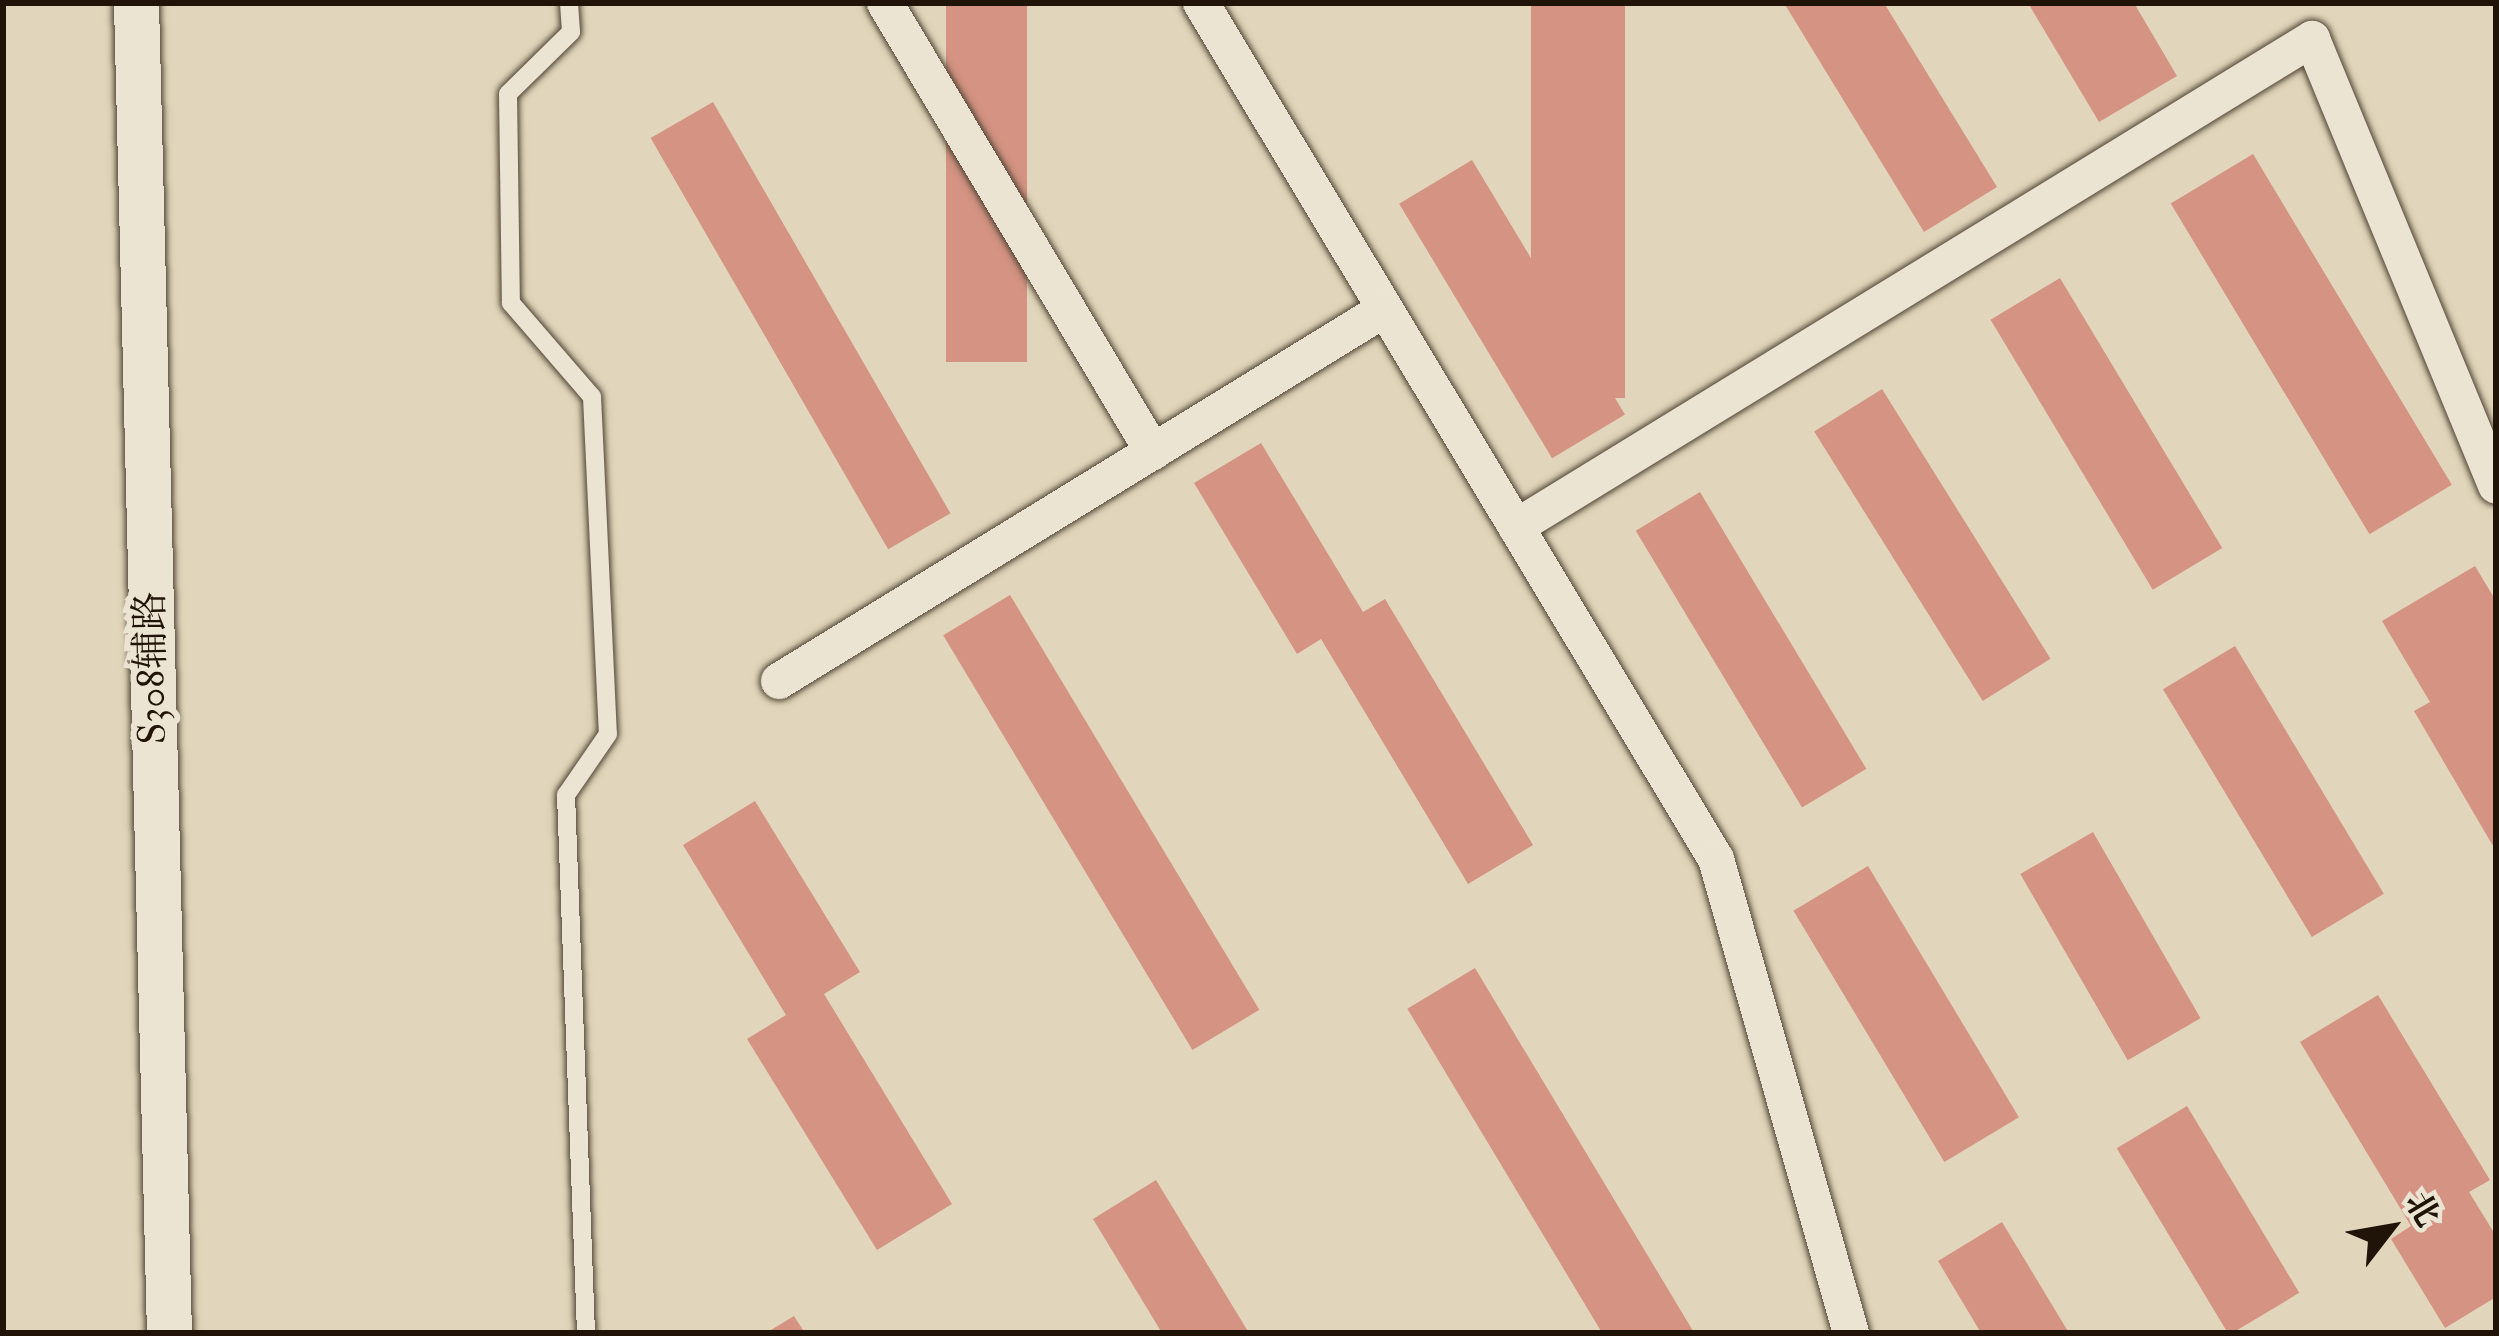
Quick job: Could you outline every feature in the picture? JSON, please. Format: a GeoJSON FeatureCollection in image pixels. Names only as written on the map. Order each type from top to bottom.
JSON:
{"type":"FeatureCollection","features":[{"type":"Feature","properties":{"kind":"street","name":"S308辅路"},"geometry":{"type":"LineString","coordinates":[[136,3],[169,1333]]}},
{"type":"Feature","properties":{"kind":"street"},"geometry":{"type":"LineString","coordinates":[[885,3],[1153,452]]}},
{"type":"Feature","properties":{"kind":"street"},"geometry":{"type":"LineString","coordinates":[[1202,3],[1716,859],[1851,1333]]}},
{"type":"Feature","properties":{"kind":"street"},"geometry":{"type":"LineString","coordinates":[[1516,527],[2312,40],[2496,485]]}},
{"type":"Feature","properties":{"kind":"street"},"geometry":{"type":"LineString","coordinates":[[779,681],[1385,309]]}},
{"type":"Feature","properties":{"kind":"lane"},"geometry":{"type":"LineString","coordinates":[[569,3],[572,32],[508,94],[511,303],[592,397],[608,734],[566,795],[586,1333]]}},
{"type":"Feature","properties":{"kind":"building"},"geometry":{"type":"Polygon","coordinates":[[[946,3],[1027,3],[1027,362],[946,362],[946,3]]]}},
{"type":"Feature","properties":{"kind":"building"},"geometry":{"type":"Polygon","coordinates":[[[1531,3],[1625,3],[1625,398],[1531,398],[1531,3]]]}},
{"type":"Feature","properties":{"kind":"building"},"geometry":{"type":"Polygon","coordinates":[[[1784,3],[1884,3],[1997,187],[1924,232],[1784,3]]]}},
{"type":"Feature","properties":{"kind":"building"},"geometry":{"type":"Polygon","coordinates":[[[2028,3],[2134,3],[2177,76],[2099,122],[2028,3]]]}},
{"type":"Feature","properties":{"kind":"building"},"geometry":{"type":"Polygon","coordinates":[[[713,102],[950,513],[888,549],[651,138],[713,102]]]}},
{"type":"Feature","properties":{"kind":"building"},"geometry":{"type":"Polygon","coordinates":[[[2253,154],[2452,485],[2370,534],[2171,203],[2253,154]]]}},
{"type":"Feature","properties":{"kind":"building"},"geometry":{"type":"Polygon","coordinates":[[[1472,160],[1625,415],[1552,458],[1399,204],[1472,160]]]}},
{"type":"Feature","properties":{"kind":"building"},"geometry":{"type":"Polygon","coordinates":[[[2060,278],[2222,548],[2153,590],[1991,320],[2060,278]]]}},
{"type":"Feature","properties":{"kind":"building"},"geometry":{"type":"Polygon","coordinates":[[[1882,389],[2051,659],[1983,701],[1814,431],[1882,389]]]}},
{"type":"Feature","properties":{"kind":"building"},"geometry":{"type":"Polygon","coordinates":[[[1261,443],[1363,612],[1385,599],[1533,845],[1468,884],[1321,639],[1297,654],[1194,483],[1261,443]]]}},
{"type":"Feature","properties":{"kind":"building"},"geometry":{"type":"Polygon","coordinates":[[[1700,492],[1866,769],[1802,807],[1636,531],[1700,492]]]}},
{"type":"Feature","properties":{"kind":"building"},"geometry":{"type":"Polygon","coordinates":[[[2475,566],[2496,601],[2496,851],[2414,711],[2430,702],[2382,621],[2475,566]]]}},
{"type":"Feature","properties":{"kind":"building"},"geometry":{"type":"Polygon","coordinates":[[[1010,595],[1259,1010],[1192,1050],[943,635],[1010,595]]]}},
{"type":"Feature","properties":{"kind":"building"},"geometry":{"type":"Polygon","coordinates":[[[2235,646],[2384,894],[2312,937],[2163,689],[2235,646]]]}},
{"type":"Feature","properties":{"kind":"building"},"geometry":{"type":"Polygon","coordinates":[[[755,801],[860,972],[824,994],[952,1204],[877,1250],[747,1039],[786,1015],[683,845],[755,801]]]}},
{"type":"Feature","properties":{"kind":"building"},"geometry":{"type":"Polygon","coordinates":[[[2093,832],[2200,1018],[2128,1060],[2020,874],[2093,832]]]}},
{"type":"Feature","properties":{"kind":"building"},"geometry":{"type":"Polygon","coordinates":[[[1868,866],[2019,1117],[1944,1162],[1793,911],[1868,866]]]}},
{"type":"Feature","properties":{"kind":"building"},"geometry":{"type":"Polygon","coordinates":[[[1475,968],[1694,1333],[1602,1333],[1407,1009],[1475,968]]]}},
{"type":"Feature","properties":{"kind":"building"},"geometry":{"type":"Polygon","coordinates":[[[2378,995],[2490,1180],[2469,1192],[2496,1236],[2496,1297],[2445,1328],[2391,1239],[2411,1226],[2300,1042],[2378,995]]]}},
{"type":"Feature","properties":{"kind":"building"},"geometry":{"type":"Polygon","coordinates":[[[2187,1106],[2299,1293],[2228,1333],[2117,1148],[2187,1106]]]}},
{"type":"Feature","properties":{"kind":"building"},"geometry":{"type":"Polygon","coordinates":[[[1156,1180],[1249,1333],[1162,1333],[1093,1219],[1156,1180]]]}},
{"type":"Feature","properties":{"kind":"building"},"geometry":{"type":"Polygon","coordinates":[[[2002,1222],[2069,1333],[1981,1333],[1938,1261],[2002,1222]]]}},
{"type":"Feature","properties":{"kind":"building"},"geometry":{"type":"Polygon","coordinates":[[[794,1316],[805,1333],[766,1333],[794,1316]]]}}]}
